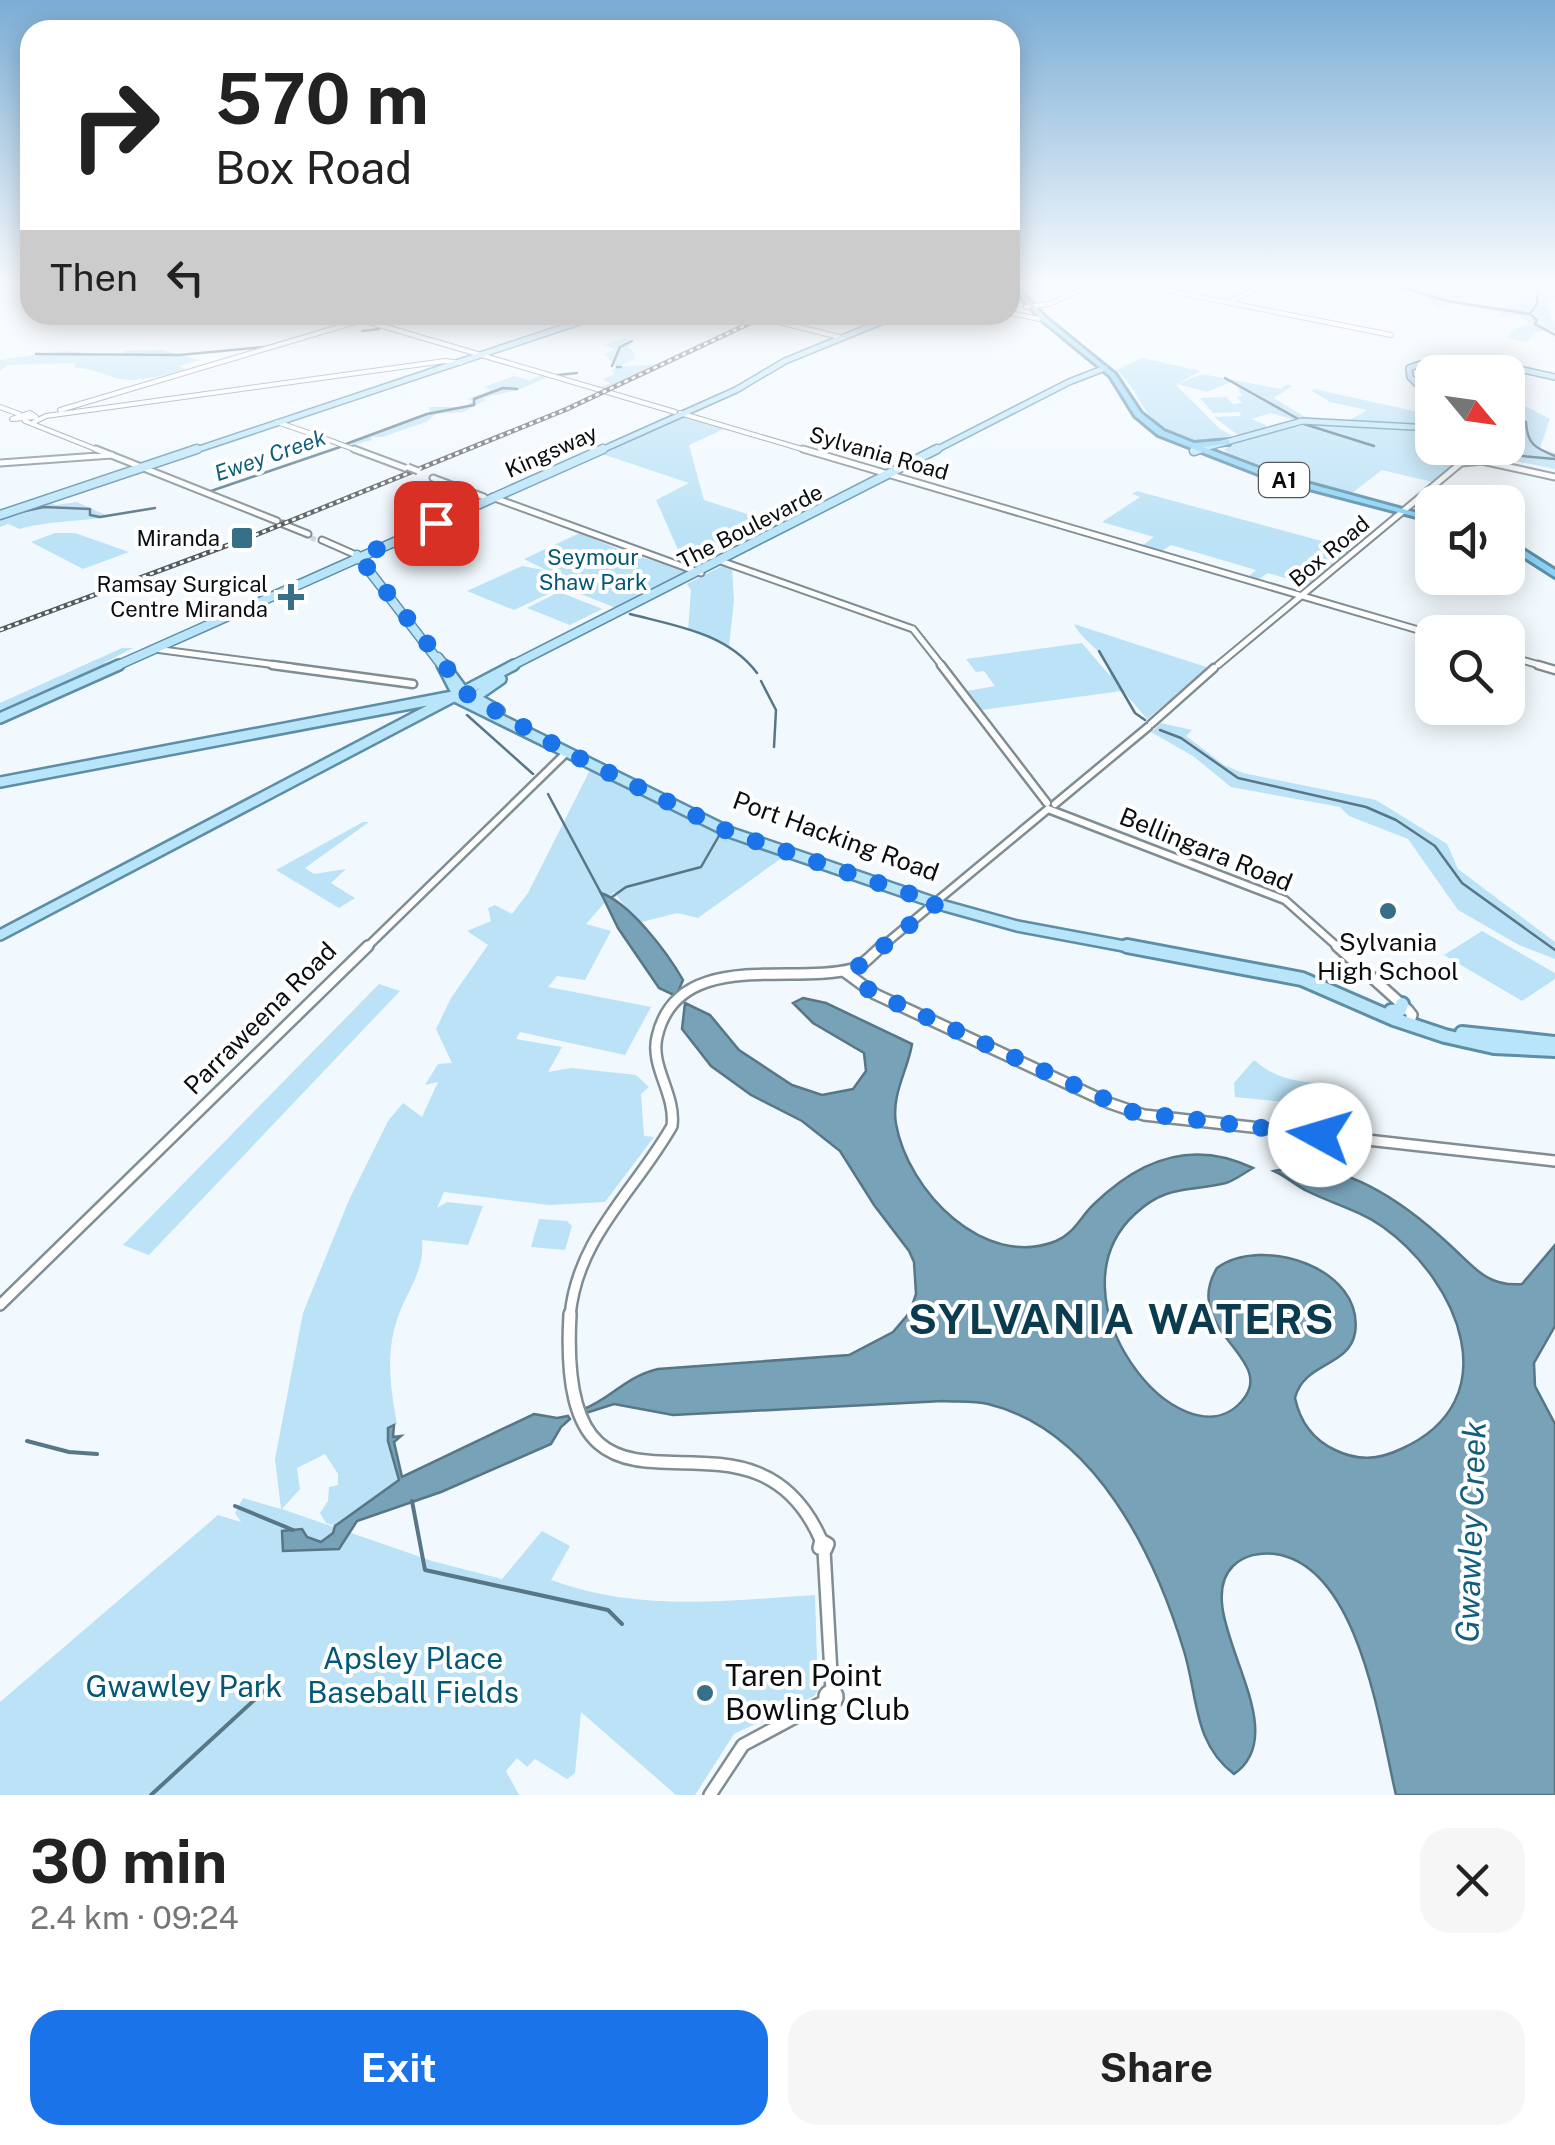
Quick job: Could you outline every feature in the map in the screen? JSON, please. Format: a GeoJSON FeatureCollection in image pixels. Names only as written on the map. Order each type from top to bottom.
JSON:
{"type":"FeatureCollection","features":[{"type":"Feature","properties":{"kind":"highway","name":"A1"},"geometry":{"type":"LineString","coordinates":[[1097,369],[1124,387],[1140,417],[1197,450],[1275,480],[1415,516]]}},
{"type":"Feature","properties":{"kind":"highway","name":"A1"},"geometry":{"type":"LineString","coordinates":[[1097,369],[1139,421],[1197,450],[1302,486],[1402,513]]}},
{"type":"Feature","properties":{"kind":"highway"},"geometry":{"type":"LineString","coordinates":[[1180,442],[1226,442]]}},
{"type":"Feature","properties":{"kind":"highway"},"geometry":{"type":"LineString","coordinates":[[1226,442],[1220,452],[1239,464]]}},
{"type":"Feature","properties":{"kind":"highway"},"geometry":{"type":"LineString","coordinates":[[1525,552],[1555,571]]}},
{"type":"Feature","properties":{"kind":"main road"},"geometry":{"type":"LineString","coordinates":[[2,514],[439,369]]}},
{"type":"Feature","properties":{"kind":"main road","name":"Kingsway"},"geometry":{"type":"LineString","coordinates":[[0,715],[572,458],[743,386],[772,369]]}},
{"type":"Feature","properties":{"kind":"main road","name":"The Boulevarde"},"geometry":{"type":"LineString","coordinates":[[0,933],[698,572],[1100,371]]}},
{"type":"Feature","properties":{"kind":"main road"},"geometry":{"type":"LineString","coordinates":[[1525,372],[1555,377]]}},
{"type":"Feature","properties":{"kind":"main road"},"geometry":{"type":"LineString","coordinates":[[1197,450],[1311,420],[1415,427]]}},
{"type":"Feature","properties":{"kind":"main road"},"geometry":{"type":"LineString","coordinates":[[355,557],[438,658],[459,695]]}},
{"type":"Feature","properties":{"kind":"main road","name":"The Boulevarde"},"geometry":{"type":"LineString","coordinates":[[360,747],[445,708],[459,695],[698,572]]}},
{"type":"Feature","properties":{"kind":"main road"},"geometry":{"type":"LineString","coordinates":[[438,658],[445,662],[459,695]]}},
{"type":"Feature","properties":{"kind":"main road"},"geometry":{"type":"LineString","coordinates":[[445,708],[479,705],[478,695],[510,672]]}},
{"type":"Feature","properties":{"kind":"main road"},"geometry":{"type":"LineString","coordinates":[[426,697],[448,680]]}},
{"type":"Feature","properties":{"kind":"main road"},"geometry":{"type":"LineString","coordinates":[[0,780],[426,697],[459,695]]}},
{"type":"Feature","properties":{"kind":"main road","name":"Port Hacking Road"},"geometry":{"type":"LineString","coordinates":[[459,695],[586,762],[756,842],[1017,926],[1288,976],[1410,1022],[1494,1047],[1555,1047]]}},
{"type":"Feature","properties":{"kind":"main road"},"geometry":{"type":"LineString","coordinates":[[426,697],[437,701],[430,710]]}},
{"type":"Feature","properties":{"kind":"main road","name":"Port Hacking Road"},"geometry":{"type":"LineString","coordinates":[[479,705],[755,836],[940,901],[1040,925],[1285,970],[1396,1008],[1410,1022]]}},
{"type":"Feature","properties":{"kind":"main road"},"geometry":{"type":"LineString","coordinates":[[519,722],[563,750]]}},
{"type":"Feature","properties":{"kind":"street"},"geometry":{"type":"LineString","coordinates":[[50,416],[196,369]]}},
{"type":"Feature","properties":{"kind":"street"},"geometry":{"type":"LineString","coordinates":[[14,415],[13,420],[26,421],[409,369]]}},
{"type":"Feature","properties":{"kind":"street","name":"Sylvania Road"},"geometry":{"type":"LineString","coordinates":[[529,369],[1415,629]]}},
{"type":"Feature","properties":{"kind":"street"},"geometry":{"type":"LineString","coordinates":[[0,407],[306,534]]}},
{"type":"Feature","properties":{"kind":"street"},"geometry":{"type":"LineString","coordinates":[[279,422],[418,472]]}},
{"type":"Feature","properties":{"kind":"street"},"geometry":{"type":"LineString","coordinates":[[0,464],[113,455]]}},
{"type":"Feature","properties":{"kind":"street","name":"Box Road"},"geometry":{"type":"LineString","coordinates":[[851,972],[1461,463],[1482,461],[1555,477]]}},
{"type":"Feature","properties":{"kind":"street"},"geometry":{"type":"LineString","coordinates":[[435,478],[698,572]]}},
{"type":"Feature","properties":{"kind":"street"},"geometry":{"type":"LineString","coordinates":[[320,541],[355,557]]}},
{"type":"Feature","properties":{"kind":"street"},"geometry":{"type":"LineString","coordinates":[[721,561],[910,628],[1052,806]]}},
{"type":"Feature","properties":{"kind":"street"},"geometry":{"type":"LineString","coordinates":[[145,648],[413,684]]}},
{"type":"Feature","properties":{"kind":"street"},"geometry":{"type":"LineString","coordinates":[[1525,661],[1555,670]]}},
{"type":"Feature","properties":{"kind":"street","name":"Parraweena Road"},"geometry":{"type":"LineString","coordinates":[[0,1305],[563,750]]}},
{"type":"Feature","properties":{"kind":"street"},"geometry":{"type":"LineString","coordinates":[[552,764],[568,758],[586,762]]}},
{"type":"Feature","properties":{"kind":"street","name":"Bellingara Road"},"geometry":{"type":"LineString","coordinates":[[1052,806],[1285,900],[1396,1008]]}},
{"type":"Feature","properties":{"kind":"street"},"geometry":{"type":"LineString","coordinates":[[710,1795],[744,1745],[830,1695],[822,1545],[800,1500],[760,1470],[723,1462],[630,1460],[606,1450],[590,1436],[577,1414],[570,1398],[568,1374],[576,1276],[600,1229],[661,1145],[674,1119],[671,1086],[656,1047],[664,1020],[682,998],[717,978],[757,972],[851,972],[875,994],[1109,1103],[1144,1115],[1555,1161]]}},
{"type":"Feature","properties":{"kind":"green space"},"geometry":{"type":"Polygon","coordinates":[[[81,369],[186,370],[131,380],[81,369]]]}},
{"type":"Feature","properties":{"kind":"green space"},"geometry":{"type":"Polygon","coordinates":[[[646,369],[606,389],[602,387],[610,383],[602,379],[615,374],[612,371],[646,369]]]}},
{"type":"Feature","properties":{"kind":"green space"},"geometry":{"type":"Polygon","coordinates":[[[1116,370],[1200,371],[1176,385],[1220,429],[1233,436],[1197,440],[1167,431],[1148,414],[1116,370]]]}},
{"type":"Feature","properties":{"kind":"green space"},"geometry":{"type":"Polygon","coordinates":[[[1202,374],[1281,389],[1286,384],[1292,386],[1274,398],[1307,418],[1294,420],[1271,413],[1251,419],[1266,428],[1238,435],[1214,417],[1240,416],[1241,412],[1213,413],[1200,398],[1226,397],[1239,410],[1234,404],[1242,403],[1237,397],[1242,396],[1234,381],[1207,392],[1178,384],[1202,374]]]}},
{"type":"Feature","properties":{"kind":"green space"},"geometry":{"type":"Polygon","coordinates":[[[514,376],[529,380],[551,376],[518,390],[482,398],[486,400],[463,412],[436,414],[426,422],[382,437],[353,445],[346,443],[430,412],[429,407],[464,407],[473,401],[467,399],[491,390],[484,387],[514,376]]]}},
{"type":"Feature","properties":{"kind":"green space"},"geometry":{"type":"Polygon","coordinates":[[[1312,391],[1415,411],[1415,427],[1350,420],[1367,410],[1330,402],[1312,391]]]}},
{"type":"Feature","properties":{"kind":"green space"},"geometry":{"type":"Polygon","coordinates":[[[1525,406],[1550,419],[1540,448],[1555,453],[1555,469],[1525,463],[1525,406]]]}},
{"type":"Feature","properties":{"kind":"green space"},"geometry":{"type":"Polygon","coordinates":[[[680,416],[724,429],[689,445],[704,500],[781,525],[767,529],[747,522],[726,537],[728,552],[708,545],[693,552],[679,552],[656,500],[689,483],[596,452],[680,416]]]}},
{"type":"Feature","properties":{"kind":"green space"},"geometry":{"type":"Polygon","coordinates":[[[1326,423],[1415,431],[1415,465],[1452,465],[1432,482],[1382,470],[1348,496],[1240,461],[1224,450],[1231,444],[1292,427],[1326,423]]]}},
{"type":"Feature","properties":{"kind":"green space"},"geometry":{"type":"Polygon","coordinates":[[[1137,491],[1351,549],[1308,585],[1268,573],[1259,579],[1249,576],[1256,570],[1171,545],[1162,551],[1143,545],[1154,537],[1102,522],[1140,497],[1132,494],[1137,491]]]}},
{"type":"Feature","properties":{"kind":"green space"},"geometry":{"type":"Polygon","coordinates":[[[48,502],[77,502],[110,517],[20,529],[8,524],[0,527],[0,518],[48,502]]]}},
{"type":"Feature","properties":{"kind":"green space"},"geometry":{"type":"Polygon","coordinates":[[[55,533],[75,533],[129,552],[83,569],[31,542],[55,533]]]}},
{"type":"Feature","properties":{"kind":"green space","name":"Seymour Shaw Park"},"geometry":{"type":"Polygon","coordinates":[[[580,533],[630,554],[689,571],[616,608],[563,587],[514,610],[467,591],[522,566],[548,571],[524,559],[580,533]]]}},
{"type":"Feature","properties":{"kind":"green space"},"geometry":{"type":"Polygon","coordinates":[[[722,566],[732,568],[734,601],[729,646],[688,630],[691,590],[687,584],[722,566]]]}},
{"type":"Feature","properties":{"kind":"green space"},"geometry":{"type":"Polygon","coordinates":[[[559,592],[602,609],[570,625],[527,608],[559,592]]]}},
{"type":"Feature","properties":{"kind":"green space"},"geometry":{"type":"Polygon","coordinates":[[[1074,624],[1209,668],[1147,719],[1119,686],[1122,691],[981,710],[967,691],[995,686],[984,671],[976,672],[966,659],[1082,643],[1110,676],[1102,655],[1074,624]]]}},
{"type":"Feature","properties":{"kind":"green space"},"geometry":{"type":"Polygon","coordinates":[[[122,648],[133,648],[104,663],[114,664],[0,718],[0,703],[122,648]]]}},
{"type":"Feature","properties":{"kind":"green space"},"geometry":{"type":"Polygon","coordinates":[[[1161,723],[1192,730],[1186,736],[1224,765],[1243,773],[1376,800],[1447,844],[1458,869],[1555,942],[1555,959],[1519,945],[1458,910],[1408,839],[1349,816],[1340,807],[1231,787],[1193,756],[1151,732],[1161,723]]]}},
{"type":"Feature","properties":{"kind":"green space"},"geometry":{"type":"Polygon","coordinates":[[[590,770],[747,845],[783,857],[698,918],[677,913],[638,923],[614,892],[586,924],[611,931],[585,980],[557,976],[548,987],[651,1007],[625,1055],[520,1032],[516,1039],[562,1047],[548,1072],[571,1068],[636,1075],[649,1087],[641,1094],[644,1136],[654,1137],[605,1202],[549,1205],[444,1192],[437,1208],[447,1202],[483,1206],[468,1245],[422,1240],[419,1269],[399,1314],[390,1369],[397,1424],[388,1428],[388,1441],[399,1480],[335,1526],[326,1523],[320,1513],[328,1501],[329,1487],[338,1485],[338,1474],[325,1454],[297,1468],[300,1489],[282,1509],[432,1561],[502,1579],[542,1531],[570,1546],[551,1580],[584,1590],[616,1597],[682,1602],[815,1595],[818,1690],[814,1696],[734,1734],[695,1795],[676,1795],[581,1712],[575,1773],[567,1779],[535,1759],[527,1767],[517,1758],[506,1771],[519,1795],[0,1795],[0,1702],[218,1515],[241,1522],[235,1513],[243,1498],[281,1509],[275,1459],[303,1313],[349,1200],[388,1121],[403,1103],[422,1117],[438,1082],[425,1085],[438,1064],[452,1063],[436,1029],[451,998],[488,945],[467,931],[491,921],[488,908],[495,905],[512,914],[528,893],[590,770]]]}},
{"type":"Feature","properties":{"kind":"green space"},"geometry":{"type":"Polygon","coordinates":[[[369,822],[305,868],[314,874],[346,869],[331,883],[355,898],[339,908],[276,870],[369,822]]]}},
{"type":"Feature","properties":{"kind":"green space"},"geometry":{"type":"Polygon","coordinates":[[[1482,931],[1555,973],[1555,979],[1522,1001],[1444,955],[1482,931]]]}},
{"type":"Feature","properties":{"kind":"green space"},"geometry":{"type":"Polygon","coordinates":[[[379,984],[400,991],[149,1255],[123,1245],[379,984]]]}},
{"type":"Feature","properties":{"kind":"green space"},"geometry":{"type":"Polygon","coordinates":[[[1254,1060],[1281,1076],[1330,1084],[1315,1105],[1235,1097],[1234,1083],[1254,1060]]]}},
{"type":"Feature","properties":{"kind":"green space"},"geometry":{"type":"Polygon","coordinates":[[[539,1219],[567,1221],[572,1226],[565,1250],[531,1247],[539,1219]]]}},
{"type":"Feature","properties":{"kind":"water"},"geometry":{"type":"Polygon","coordinates":[[[601,893],[624,907],[668,956],[683,980],[676,996],[659,988],[618,928],[601,893]]]}},
{"type":"Feature","properties":{"kind":"water"},"geometry":{"type":"Polygon","coordinates":[[[803,998],[826,1003],[912,1044],[895,1113],[903,1149],[933,1198],[977,1234],[1002,1244],[1029,1247],[1063,1238],[1112,1188],[1168,1158],[1209,1155],[1253,1168],[1226,1183],[1168,1193],[1147,1204],[1135,1214],[1111,1249],[1105,1288],[1113,1328],[1132,1364],[1158,1393],[1187,1412],[1216,1416],[1241,1402],[1250,1386],[1249,1372],[1210,1309],[1209,1290],[1217,1268],[1259,1255],[1283,1257],[1328,1275],[1344,1291],[1354,1310],[1355,1333],[1351,1344],[1307,1377],[1295,1398],[1304,1422],[1320,1441],[1352,1456],[1384,1455],[1435,1428],[1455,1401],[1463,1371],[1461,1340],[1450,1308],[1433,1278],[1410,1250],[1383,1227],[1274,1171],[1323,1170],[1370,1186],[1413,1214],[1482,1274],[1499,1282],[1522,1284],[1555,1245],[1555,1326],[1534,1363],[1535,1386],[1555,1424],[1555,1795],[1396,1795],[1373,1692],[1346,1618],[1328,1587],[1304,1565],[1270,1553],[1237,1562],[1223,1586],[1223,1611],[1251,1700],[1255,1729],[1251,1754],[1234,1774],[1221,1762],[1204,1734],[1172,1614],[1137,1538],[1089,1468],[1060,1440],[1026,1418],[988,1404],[943,1401],[673,1415],[614,1404],[586,1413],[584,1409],[628,1382],[658,1369],[849,1355],[893,1332],[910,1312],[916,1294],[914,1262],[840,1151],[802,1121],[751,1095],[711,1066],[682,1029],[685,1003],[710,1015],[739,1050],[792,1085],[822,1095],[853,1089],[866,1071],[864,1053],[813,1023],[793,1003],[803,998]]]}},
{"type":"Feature","properties":{"kind":"water"},"geometry":{"type":"Polygon","coordinates":[[[534,1414],[570,1419],[551,1444],[441,1492],[357,1521],[339,1549],[283,1551],[282,1531],[302,1529],[307,1537],[321,1542],[333,1533],[335,1526],[399,1480],[388,1428],[394,1425],[393,1437],[401,1436],[394,1442],[402,1477],[534,1414]]]}},
{"type":"Feature","properties":{"kind":"waterway","name":"Ewey Creek"},"geometry":{"type":"LineString","coordinates":[[558,375],[577,373]]}},
{"type":"Feature","properties":{"kind":"waterway"},"geometry":{"type":"LineString","coordinates":[[1225,378],[1300,420]]}},
{"type":"Feature","properties":{"kind":"waterway","name":"Ewey Creek"},"geometry":{"type":"LineString","coordinates":[[346,444],[427,414],[474,405],[474,399],[503,388],[517,389]]}},
{"type":"Feature","properties":{"kind":"waterway"},"geometry":{"type":"LineString","coordinates":[[1525,421],[1533,444],[1555,456]]}},
{"type":"Feature","properties":{"kind":"waterway"},"geometry":{"type":"LineString","coordinates":[[1304,424],[1374,446]]}},
{"type":"Feature","properties":{"kind":"waterway","name":"Ewey Creek"},"geometry":{"type":"LineString","coordinates":[[211,491],[340,447]]}},
{"type":"Feature","properties":{"kind":"waterway"},"geometry":{"type":"LineString","coordinates":[[1525,456],[1555,459]]}},
{"type":"Feature","properties":{"kind":"waterway","name":"Ewey Creek"},"geometry":{"type":"LineString","coordinates":[[16,513],[44,507],[90,509],[90,515],[100,517],[155,508]]}},
{"type":"Feature","properties":{"kind":"waterway"},"geometry":{"type":"LineString","coordinates":[[630,614],[716,640],[745,659],[757,673]]}},
{"type":"Feature","properties":{"kind":"waterway","name":"Gwawley Creek"},"geometry":{"type":"LineString","coordinates":[[1099,651],[1135,713],[1145,720]]}},
{"type":"Feature","properties":{"kind":"waterway"},"geometry":{"type":"LineString","coordinates":[[761,681],[776,710],[774,747]]}},
{"type":"Feature","properties":{"kind":"waterway"},"geometry":{"type":"LineString","coordinates":[[467,715],[533,774]]}},
{"type":"Feature","properties":{"kind":"waterway","name":"Gwawley Creek"},"geometry":{"type":"LineString","coordinates":[[1160,730],[1181,738],[1238,778],[1366,807],[1396,820],[1435,846],[1462,883],[1555,950]]}},
{"type":"Feature","properties":{"kind":"waterway"},"geometry":{"type":"LineString","coordinates":[[548,794],[602,895]]}},
{"type":"Feature","properties":{"kind":"waterway"},"geometry":{"type":"LineString","coordinates":[[612,897],[626,887],[701,867],[720,834]]}},
{"type":"Feature","properties":{"kind":"waterway"},"geometry":{"type":"LineString","coordinates":[[27,1441],[69,1452],[97,1454]]}},
{"type":"Feature","properties":{"kind":"waterway"},"geometry":{"type":"LineString","coordinates":[[412,1501],[425,1570],[608,1610],[622,1624]]}},
{"type":"Feature","properties":{"kind":"waterway"},"geometry":{"type":"LineString","coordinates":[[235,1506],[293,1530]]}},
{"type":"Feature","properties":{"kind":"waterway"},"geometry":{"type":"LineString","coordinates":[[151,1795],[276,1680]]}},
{"type":"Feature","properties":{"kind":"tunnel"},"geometry":{"type":"LineString","coordinates":[[304,535],[319,541]]}},
{"type":"Feature","properties":{"kind":"railway"},"geometry":{"type":"LineString","coordinates":[[0,630],[258,534],[567,409],[653,369]]}},
{"type":"Feature","properties":{"kind":"place","name":"Miranda"},"geometry":{"type":"Point","coordinates":[242,538]}},
{"type":"Feature","properties":{"kind":"place","name":"Ramsay Surgical Centre Miranda"},"geometry":{"type":"Point","coordinates":[291,597]}},
{"type":"Feature","properties":{"kind":"place","name":"Sylvania High School"},"geometry":{"type":"Point","coordinates":[1388,911]}},
{"type":"Feature","properties":{"kind":"place","name":"Taren Point Bowling Club"},"geometry":{"type":"Point","coordinates":[705,1693]}},
{"type":"Feature","properties":{"kind":"district","name":"SYLVANIA WATERS"},"geometry":{"type":"Point","coordinates":[1122,1319]}},
{"type":"Feature","properties":{"kind":"route"},"geometry":{"type":"LineString","coordinates":[[436,523],[359,557],[468,695],[567,752],[729,832],[937,903],[855,969],[853,975],[870,991],[1133,1112],[1320,1135]]}},
{"type":"Feature","properties":{"kind":"park label","name":"Apsley Place Baseball Fields"},"geometry":{"type":"Point","coordinates":[413,1676]}},
{"type":"Feature","properties":{"kind":"park label","name":"Gwawley Park"},"geometry":{"type":"Point","coordinates":[184,1687]}}]}
